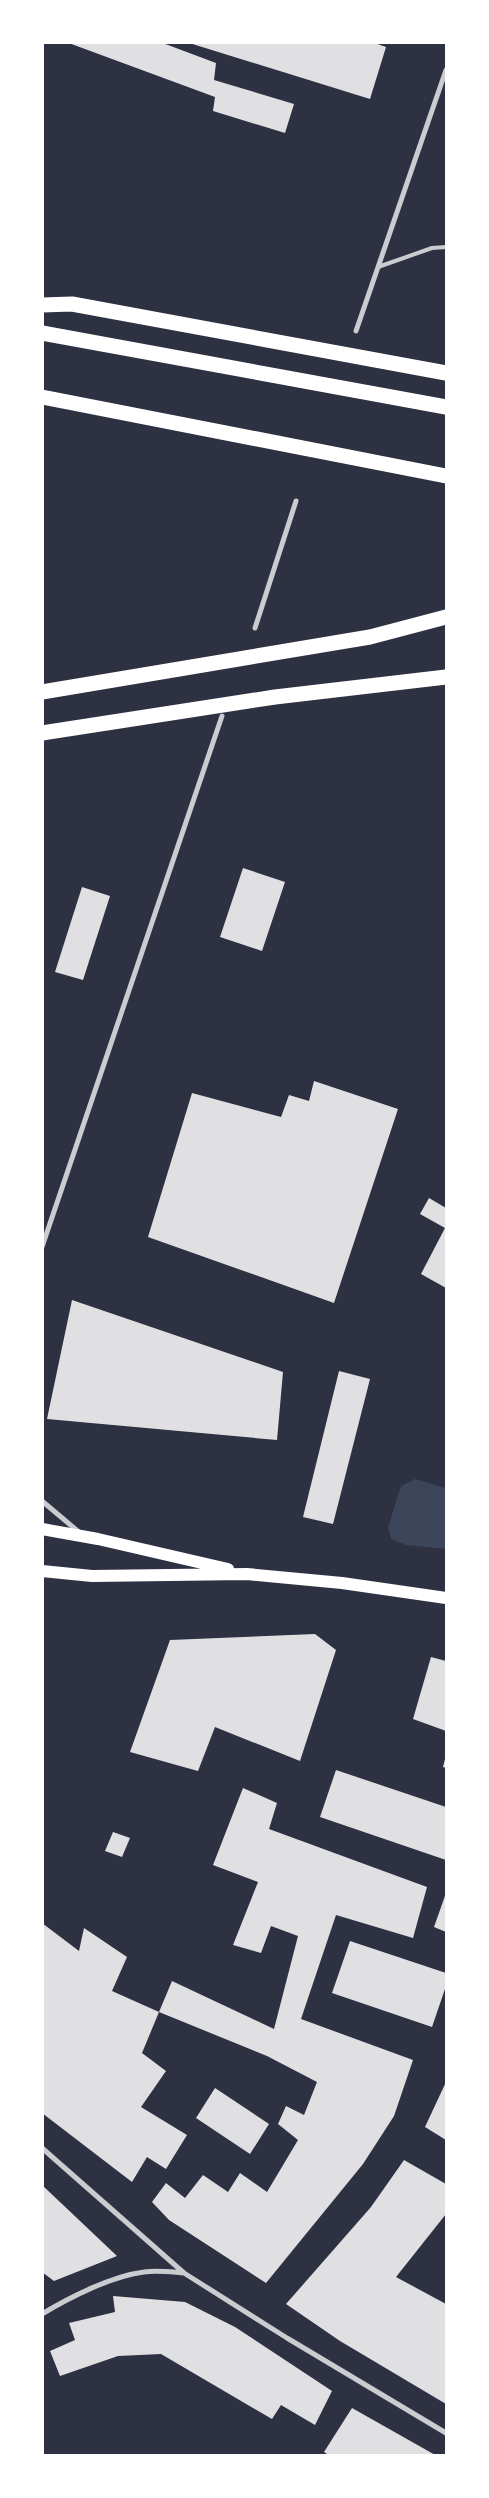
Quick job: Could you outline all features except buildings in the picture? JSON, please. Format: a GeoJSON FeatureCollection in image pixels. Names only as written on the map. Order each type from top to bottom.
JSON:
{"type":"FeatureCollection","features":[{"type":"Feature","properties":{"kind":"highway"},"geometry":{"type":"LineString","coordinates":[[42,306],[72,304],[446,373]]}},
{"type":"Feature","properties":{"kind":"highway"},"geometry":{"type":"LineString","coordinates":[[42,333],[446,407]]}},
{"type":"Feature","properties":{"kind":"highway"},"geometry":{"type":"LineString","coordinates":[[42,397],[446,476]]}},
{"type":"Feature","properties":{"kind":"highway"},"geometry":{"type":"LineString","coordinates":[[42,692],[370,637],[446,617]]}},
{"type":"Feature","properties":{"kind":"highway"},"geometry":{"type":"LineString","coordinates":[[42,733],[275,697],[446,677]]}},
{"type":"Feature","properties":{"kind":"main road"},"geometry":{"type":"LineString","coordinates":[[42,1529],[84,1536],[247,1574]]}},
{"type":"Feature","properties":{"kind":"main road"},"geometry":{"type":"LineString","coordinates":[[42,1571],[92,1576],[247,1574],[342,1583],[446,1598]]}},
{"type":"Feature","properties":{"kind":"street"},"geometry":{"type":"LineString","coordinates":[[356,331],[446,70]]}},
{"type":"Feature","properties":{"kind":"street"},"geometry":{"type":"LineString","coordinates":[[255,628],[296,500]]}},
{"type":"Feature","properties":{"kind":"street"},"geometry":{"type":"LineString","coordinates":[[42,1247],[222,716]]}},
{"type":"Feature","properties":{"kind":"street"},"geometry":{"type":"LineString","coordinates":[[42,1501],[84,1536]]}},
{"type":"Feature","properties":{"kind":"street"},"geometry":{"type":"LineString","coordinates":[[42,2148],[184,2273],[287,2338],[446,2433]]}},
{"type":"Feature","properties":{"kind":"street"},"geometry":{"type":"LineString","coordinates":[[42,2314],[63,2301],[144,2272],[184,2273]]}},
{"type":"Feature","properties":{"kind":"lane"},"geometry":{"type":"LineString","coordinates":[[378,266],[432,248],[446,246]]}},
{"type":"Feature","properties":{"kind":"shaded area"},"geometry":{"type":"Polygon","coordinates":[[[415,1479],[446,1488],[446,1549],[406,1545],[391,1539],[388,1527],[401,1486],[415,1479]]]}}]}
